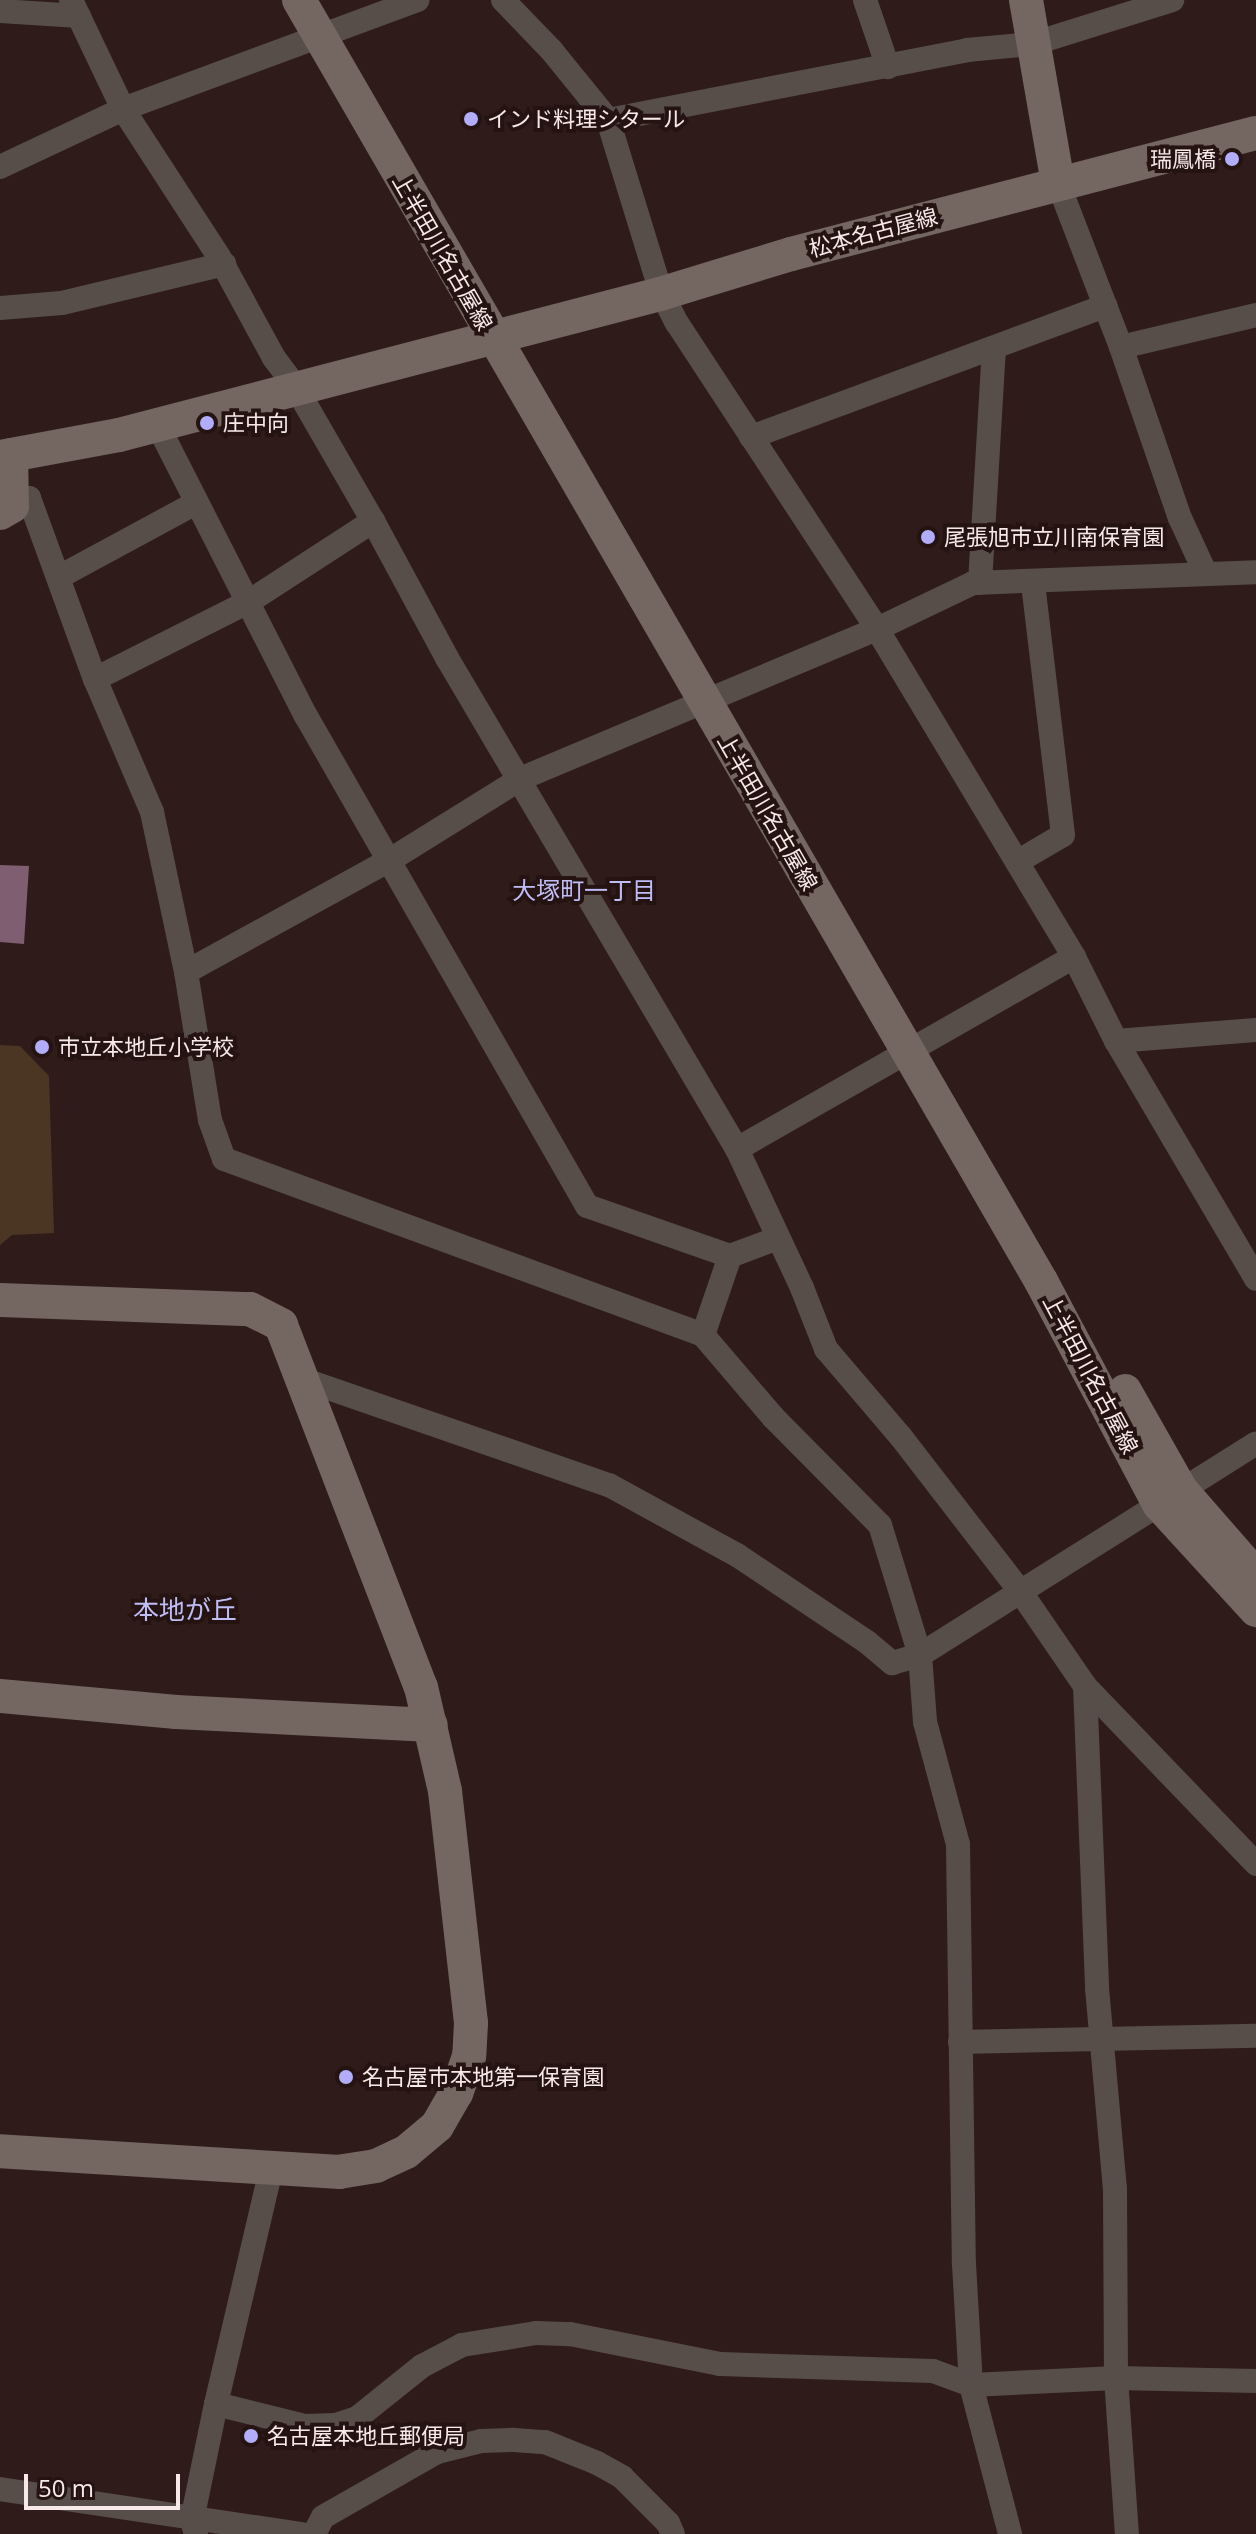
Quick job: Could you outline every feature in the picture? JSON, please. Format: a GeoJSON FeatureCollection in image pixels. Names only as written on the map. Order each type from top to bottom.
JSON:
{"type":"FeatureCollection","features":[{"type":"Feature","properties":{"kind":"main road","name":"上半田川名古屋線"},"geometry":{"type":"LineString","coordinates":[[299,0],[328,34],[916,1047],[1041,1281],[1170,1497],[1256,1610]]}},
{"type":"Feature","properties":{"kind":"main road","name":"上半田川名古屋線"},"geometry":{"type":"LineString","coordinates":[[318,0],[328,34]]}},
{"type":"Feature","properties":{"kind":"main road"},"geometry":{"type":"LineString","coordinates":[[1026,0],[1058,183]]}},
{"type":"Feature","properties":{"kind":"main road","name":"松本名古屋線"},"geometry":{"type":"LineString","coordinates":[[6,456],[157,424],[1256,133]]}},
{"type":"Feature","properties":{"kind":"main road"},"geometry":{"type":"LineString","coordinates":[[6,456],[6,509]]}},
{"type":"Feature","properties":{"kind":"main road"},"geometry":{"type":"LineString","coordinates":[[0,1300],[250,1309],[281,1325],[305,1380],[421,1687],[445,1791],[471,2023],[465,2068],[456,2093],[437,2126],[406,2152],[376,2166],[340,2172],[272,2165],[0,2151]]}},
{"type":"Feature","properties":{"kind":"main road","name":"上半田川名古屋線"},"geometry":{"type":"LineString","coordinates":[[1170,1497],[1256,1576]]}},
{"type":"Feature","properties":{"kind":"main road"},"geometry":{"type":"LineString","coordinates":[[0,1696],[176,1712],[431,1725]]}},
{"type":"Feature","properties":{"kind":"street"},"geometry":{"type":"LineString","coordinates":[[0,167],[123,109],[418,0]]}},
{"type":"Feature","properties":{"kind":"street"},"geometry":{"type":"LineString","coordinates":[[503,0],[608,120],[661,292],[677,323],[877,629],[1074,957],[1116,1041],[1256,1279]]}},
{"type":"Feature","properties":{"kind":"street"},"geometry":{"type":"LineString","coordinates":[[865,0],[888,67]]}},
{"type":"Feature","properties":{"kind":"street"},"geometry":{"type":"LineString","coordinates":[[608,120],[967,50],[1032,44],[1172,0]]}},
{"type":"Feature","properties":{"kind":"street"},"geometry":{"type":"LineString","coordinates":[[0,11],[75,8],[123,109],[224,264],[274,358],[295,386],[373,521],[447,658],[737,1149],[826,1349],[901,1437],[1020,1591],[1085,1686],[1256,1864]]}},
{"type":"Feature","properties":{"kind":"street"},"geometry":{"type":"LineString","coordinates":[[1058,183],[1121,347],[1180,518],[1205,572]]}},
{"type":"Feature","properties":{"kind":"street"},"geometry":{"type":"LineString","coordinates":[[0,308],[62,303],[224,264]]}},
{"type":"Feature","properties":{"kind":"street"},"geometry":{"type":"LineString","coordinates":[[751,437],[1106,306]]}},
{"type":"Feature","properties":{"kind":"street"},"geometry":{"type":"LineString","coordinates":[[1121,347],[1256,315]]}},
{"type":"Feature","properties":{"kind":"street"},"geometry":{"type":"LineString","coordinates":[[980,583],[994,347]]}},
{"type":"Feature","properties":{"kind":"street"},"geometry":{"type":"LineString","coordinates":[[157,424],[306,716],[587,1206],[730,1256],[778,1238]]}},
{"type":"Feature","properties":{"kind":"street"},"geometry":{"type":"LineString","coordinates":[[6,509],[29,498],[95,679],[152,812],[186,972],[208,1111],[224,1159],[703,1335],[773,1417],[880,1525],[920,1655],[925,1722],[958,1844],[964,2264],[971,2385],[1010,2534]]}},
{"type":"Feature","properties":{"kind":"street"},"geometry":{"type":"LineString","coordinates":[[59,577],[196,503]]}},
{"type":"Feature","properties":{"kind":"street"},"geometry":{"type":"LineString","coordinates":[[95,679],[250,601],[373,521]]}},
{"type":"Feature","properties":{"kind":"street"},"geometry":{"type":"LineString","coordinates":[[186,972],[390,860],[520,779],[646,723],[877,629],[973,583],[1033,584],[1205,572],[1256,572]]}},
{"type":"Feature","properties":{"kind":"street"},"geometry":{"type":"LineString","coordinates":[[1017,862],[1063,835],[1033,584]]}},
{"type":"Feature","properties":{"kind":"street"},"geometry":{"type":"LineString","coordinates":[[737,1149],[1074,957]]}},
{"type":"Feature","properties":{"kind":"street"},"geometry":{"type":"LineString","coordinates":[[1116,1041],[1256,1030]]}},
{"type":"Feature","properties":{"kind":"street"},"geometry":{"type":"LineString","coordinates":[[703,1335],[730,1256]]}},
{"type":"Feature","properties":{"kind":"street"},"geometry":{"type":"LineString","coordinates":[[305,1380],[609,1485],[737,1555],[867,1642],[892,1663],[920,1655],[1256,1443]]}},
{"type":"Feature","properties":{"kind":"street"},"geometry":{"type":"LineString","coordinates":[[1085,1686],[1097,1988],[1115,2188],[1116,2378],[1127,2534]]}},
{"type":"Feature","properties":{"kind":"street"},"geometry":{"type":"LineString","coordinates":[[960,2042],[1256,2036]]}},
{"type":"Feature","properties":{"kind":"street"},"geometry":{"type":"LineString","coordinates":[[194,2527],[216,2404],[272,2165]]}},
{"type":"Feature","properties":{"kind":"street"},"geometry":{"type":"LineString","coordinates":[[216,2404],[304,2426],[336,2425],[357,2418],[422,2366],[462,2345],[536,2333],[570,2334],[720,2364],[933,2371],[971,2385],[1116,2378],[1256,2381]]}},
{"type":"Feature","properties":{"kind":"street"},"geometry":{"type":"LineString","coordinates":[[314,2534],[323,2517],[437,2452],[481,2441],[514,2440],[545,2442],[597,2463],[622,2477],[668,2523],[673,2534]]}},
{"type":"Feature","properties":{"kind":"street"},"geometry":{"type":"LineString","coordinates":[[0,2489],[53,2494],[194,2527],[302,2534]]}},
{"type":"Feature","properties":{"kind":"shaded area"},"geometry":{"type":"Polygon","coordinates":[[[0,865],[29,866],[24,944],[0,942],[0,865]]]}},
{"type":"Feature","properties":{"kind":"shaded area"},"geometry":{"type":"Polygon","coordinates":[[[0,1045],[20,1046],[49,1076],[54,1233],[12,1235],[0,1245],[0,1045]]]}},
{"type":"Feature","properties":{"kind":"place","name":"インド料理シタール"},"geometry":{"type":"Point","coordinates":[471,119]}},
{"type":"Feature","properties":{"kind":"place","name":"瑞鳳橋"},"geometry":{"type":"Point","coordinates":[1232,159]}},
{"type":"Feature","properties":{"kind":"place","name":"庄中向"},"geometry":{"type":"Point","coordinates":[207,423]}},
{"type":"Feature","properties":{"kind":"place","name":"尾張旭市立川南保育園"},"geometry":{"type":"Point","coordinates":[928,537]}},
{"type":"Feature","properties":{"kind":"place","name":"市立本地丘小学校"},"geometry":{"type":"Point","coordinates":[42,1047]}},
{"type":"Feature","properties":{"kind":"place","name":"名古屋市本地第一保育園"},"geometry":{"type":"Point","coordinates":[346,2077]}},
{"type":"Feature","properties":{"kind":"place","name":"名古屋本地丘郵便局"},"geometry":{"type":"Point","coordinates":[251,2436]}},
{"type":"Feature","properties":{"kind":"district","name":"大塚町一丁目"},"geometry":{"type":"Point","coordinates":[584,890]}},
{"type":"Feature","properties":{"kind":"district","name":"本地が丘"},"geometry":{"type":"Point","coordinates":[185,1610]}}]}
